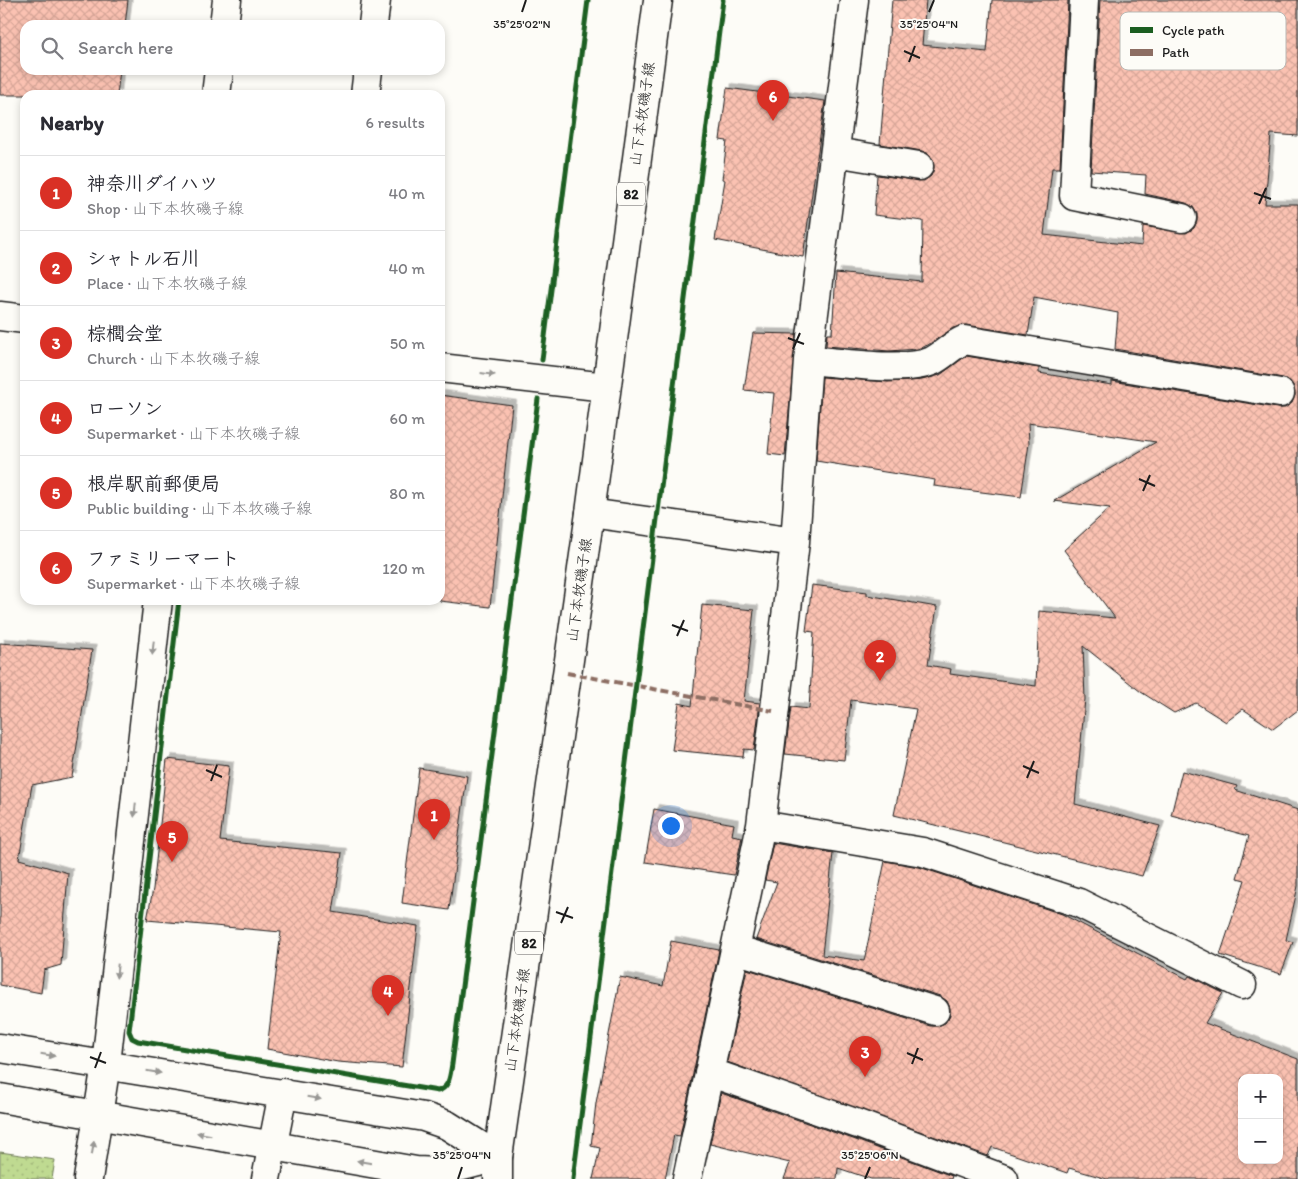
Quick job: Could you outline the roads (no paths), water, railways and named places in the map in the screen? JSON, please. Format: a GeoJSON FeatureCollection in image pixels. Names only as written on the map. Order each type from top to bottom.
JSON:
{"type":"FeatureCollection","features":[{"type":"Feature","properties":{"kind":"street"},"geometry":{"type":"LineString","coordinates":[[225,20],[227,0]]}},
{"type":"Feature","properties":{"kind":"street"},"geometry":{"type":"LineString","coordinates":[[374,20],[376,0]]}},
{"type":"Feature","properties":{"kind":"street","name":"山下本牧磯子線"},"geometry":{"type":"LineString","coordinates":[[498,1168],[590,513],[658,0]]}},
{"type":"Feature","properties":{"kind":"street"},"geometry":{"type":"LineString","coordinates":[[687,1179],[761,825],[795,542],[808,360],[854,0]]}},
{"type":"Feature","properties":{"kind":"street"},"geometry":{"type":"LineString","coordinates":[[1084,0],[1074,196],[1182,218]]}},
{"type":"Feature","properties":{"kind":"street"},"geometry":{"type":"LineString","coordinates":[[217,90],[218,75]]}},
{"type":"Feature","properties":{"kind":"street"},"geometry":{"type":"LineString","coordinates":[[366,90],[367,75]]}},
{"type":"Feature","properties":{"kind":"street"},"geometry":{"type":"LineString","coordinates":[[834,152],[919,166]]}},
{"type":"Feature","properties":{"kind":"street"},"geometry":{"type":"LineString","coordinates":[[0,316],[20,318]]}},
{"type":"Feature","properties":{"kind":"street"},"geometry":{"type":"LineString","coordinates":[[808,360],[910,367],[932,361],[954,344],[964,340],[1280,393]]}},
{"type":"Feature","properties":{"kind":"street"},"geometry":{"type":"LineString","coordinates":[[445,369],[606,387]]}},
{"type":"Feature","properties":{"kind":"street"},"geometry":{"type":"LineString","coordinates":[[590,513],[795,542]]}},
{"type":"Feature","properties":{"kind":"street"},"geometry":{"type":"LineString","coordinates":[[88,1179],[106,1064],[157,605]]}},
{"type":"Feature","properties":{"kind":"street"},"geometry":{"type":"LineString","coordinates":[[761,825],[923,852],[1078,903],[1242,985]]}},
{"type":"Feature","properties":{"kind":"street"},"geometry":{"type":"LineString","coordinates":[[735,949],[934,1011]]}},
{"type":"Feature","properties":{"kind":"street"},"geometry":{"type":"LineString","coordinates":[[0,1048],[424,1117],[447,1125],[498,1168]]}},
{"type":"Feature","properties":{"kind":"street"},"geometry":{"type":"LineString","coordinates":[[709,1072],[858,1124],[1004,1179]]}},
{"type":"Feature","properties":{"kind":"street"},"geometry":{"type":"LineString","coordinates":[[266,1179],[274,1147],[283,1093]]}},
{"type":"Feature","properties":{"kind":"street"},"geometry":{"type":"LineString","coordinates":[[0,1098],[274,1147],[432,1172],[498,1168]]}},
{"type":"Feature","properties":{"kind":"place","name":"ファミリーマート"},"geometry":{"type":"Point","coordinates":[773,121]}},
{"type":"Feature","properties":{"kind":"place","name":"シャトル石川"},"geometry":{"type":"Point","coordinates":[880,681]}},
{"type":"Feature","properties":{"kind":"place","name":"神奈川ダイハツ"},"geometry":{"type":"Point","coordinates":[434,840]}},
{"type":"Feature","properties":{"kind":"place","name":"根岸駅前郵便局"},"geometry":{"type":"Point","coordinates":[172,862]}},
{"type":"Feature","properties":{"kind":"place","name":"ローソン"},"geometry":{"type":"Point","coordinates":[388,1016]}},
{"type":"Feature","properties":{"kind":"place","name":"棕櫚会堂"},"geometry":{"type":"Point","coordinates":[865,1077]}}]}
